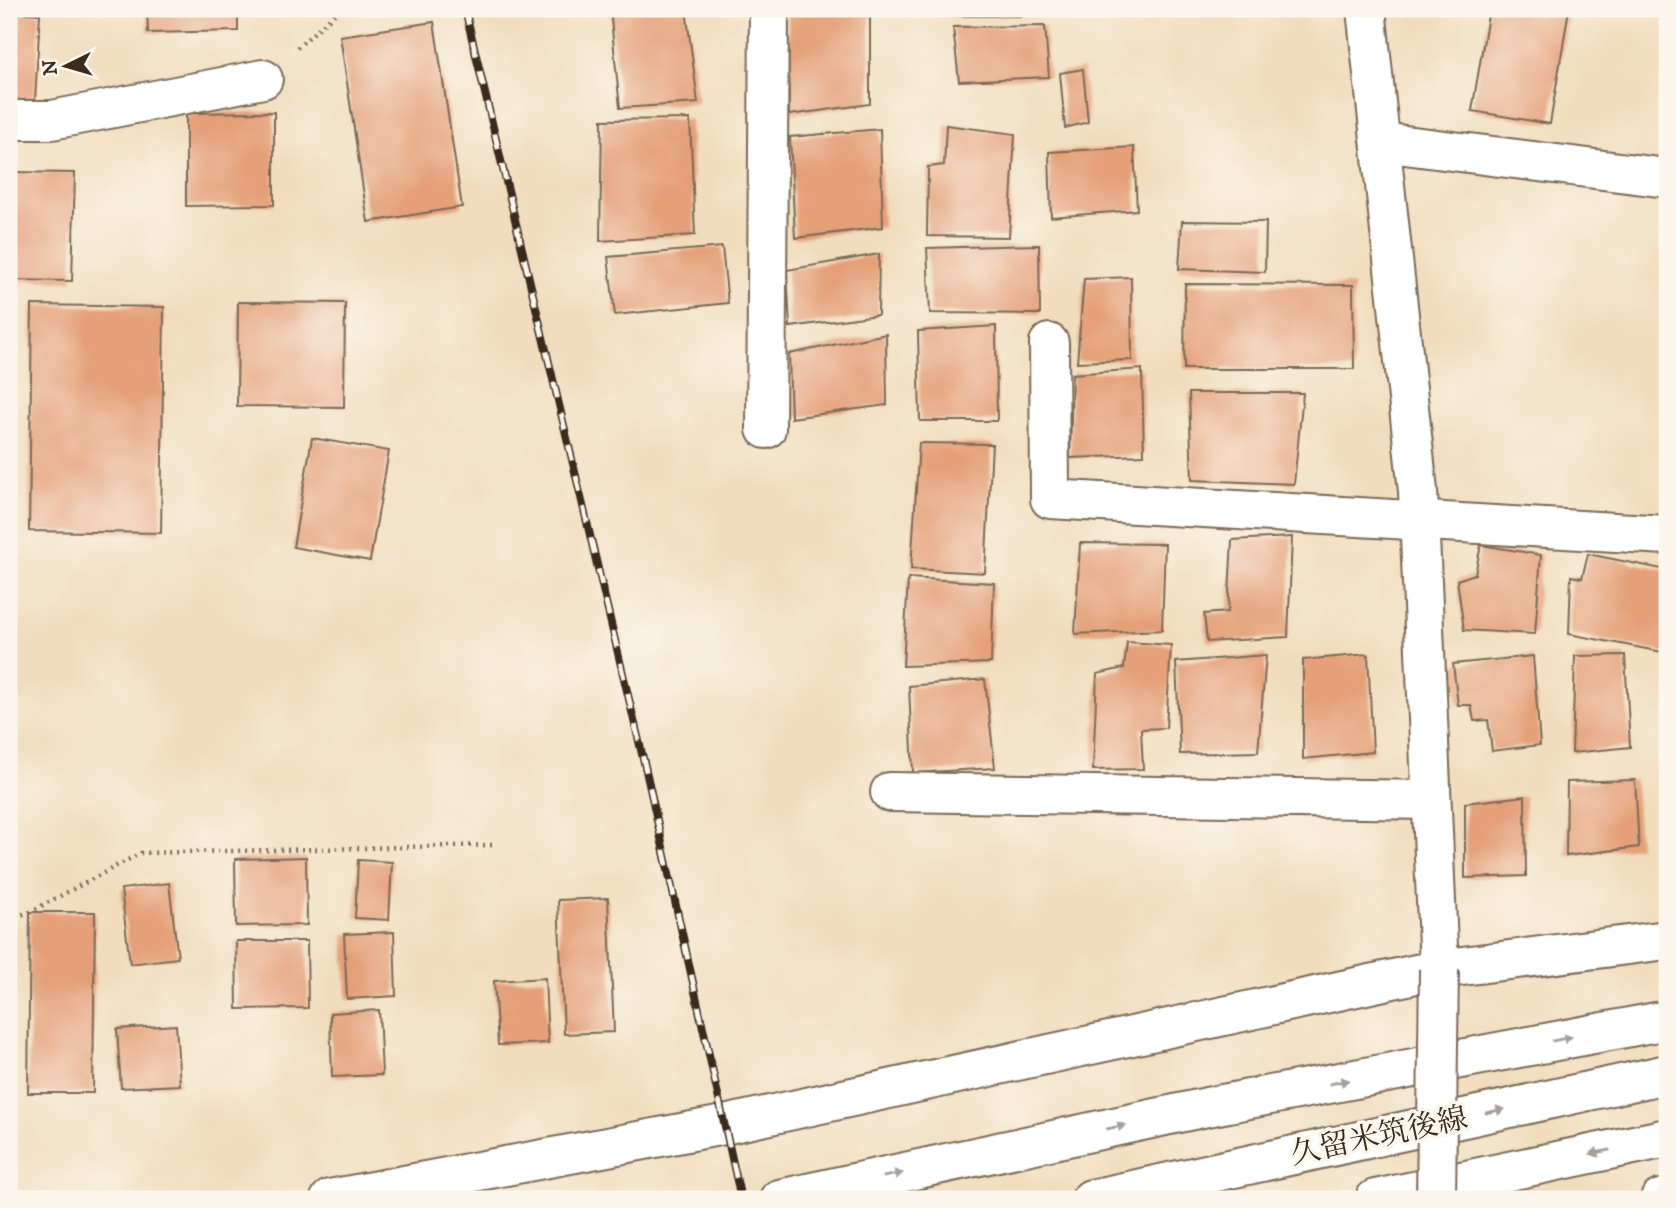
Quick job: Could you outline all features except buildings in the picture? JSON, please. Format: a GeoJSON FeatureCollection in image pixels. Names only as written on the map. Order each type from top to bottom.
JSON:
{"type":"FeatureCollection","features":[{"type":"Feature","properties":{"kind":"street"},"geometry":{"type":"LineString","coordinates":[[766,429],[769,9]]}},
{"type":"Feature","properties":{"kind":"street"},"geometry":{"type":"LineString","coordinates":[[1366,9],[1419,520],[1439,969],[1436,1199]]}},
{"type":"Feature","properties":{"kind":"street"},"geometry":{"type":"LineString","coordinates":[[9,120],[52,120],[263,79]]}},
{"type":"Feature","properties":{"kind":"street"},"geometry":{"type":"LineString","coordinates":[[1381,142],[1667,178]]}},
{"type":"Feature","properties":{"kind":"street"},"geometry":{"type":"LineString","coordinates":[[1049,343],[1050,499],[1667,535]]}},
{"type":"Feature","properties":{"kind":"street"},"geometry":{"type":"LineString","coordinates":[[890,792],[1431,800]]}},
{"type":"Feature","properties":{"kind":"street"},"geometry":{"type":"LineString","coordinates":[[330,1199],[724,1125],[1439,969],[1667,940]]}},
{"type":"Feature","properties":{"kind":"street"},"geometry":{"type":"LineString","coordinates":[[779,1199],[1208,1107],[1667,1020]]}},
{"type":"Feature","properties":{"kind":"street","name":"久留米筑後線"},"geometry":{"type":"LineString","coordinates":[[1091,1199],[1667,1074]]}},
{"type":"Feature","properties":{"kind":"street","name":"久留米筑後線"},"geometry":{"type":"LineString","coordinates":[[1376,1199],[1667,1139]]}},
{"type":"Feature","properties":{"kind":"street"},"geometry":{"type":"LineString","coordinates":[[1660,1199],[1667,1198]]}},
{"type":"Feature","properties":{"kind":"path"},"geometry":{"type":"LineString","coordinates":[[263,79],[340,9]]}},
{"type":"Feature","properties":{"kind":"path"},"geometry":{"type":"LineString","coordinates":[[9,919],[30,912],[141,853],[495,845]]}},
{"type":"Feature","properties":{"kind":"railway"},"geometry":{"type":"LineString","coordinates":[[465,9],[647,775],[741,1199]]}}]}
